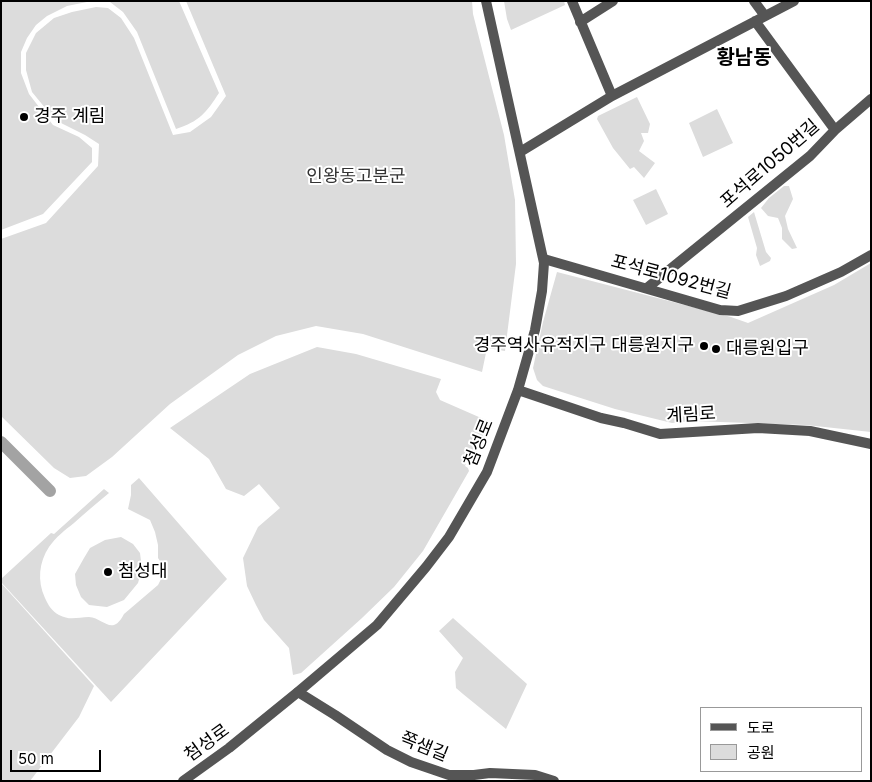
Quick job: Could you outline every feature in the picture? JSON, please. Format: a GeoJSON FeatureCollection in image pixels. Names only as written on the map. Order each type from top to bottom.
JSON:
{"type":"FeatureCollection","features":[{"type":"Feature","properties":{"kind":"street","name":"첨성로"},"geometry":{"type":"LineString","coordinates":[[183,781],[229,748],[377,625],[443,544],[486,472],[518,390],[542,291],[544,259],[486,1]]}},
{"type":"Feature","properties":{"kind":"street"},"geometry":{"type":"LineString","coordinates":[[572,1],[612,96]]}},
{"type":"Feature","properties":{"kind":"street"},"geometry":{"type":"LineString","coordinates":[[580,22],[613,1]]}},
{"type":"Feature","properties":{"kind":"street","name":"포석로1050번길"},"geometry":{"type":"LineString","coordinates":[[648,288],[810,156],[835,130],[760,18],[754,1]]}},
{"type":"Feature","properties":{"kind":"street"},"geometry":{"type":"LineString","coordinates":[[520,152],[612,96],[794,1]]}},
{"type":"Feature","properties":{"kind":"street"},"geometry":{"type":"LineString","coordinates":[[835,130],[871,99]]}},
{"type":"Feature","properties":{"kind":"street","name":"포석로1092번길"},"geometry":{"type":"LineString","coordinates":[[544,259],[720,310],[738,311],[786,296],[841,272],[871,255]]}},
{"type":"Feature","properties":{"kind":"street","name":"계림로"},"geometry":{"type":"LineString","coordinates":[[518,390],[601,418],[660,434],[758,428],[810,431],[871,444]]}},
{"type":"Feature","properties":{"kind":"street","name":"쪽샘길"},"geometry":{"type":"LineString","coordinates":[[298,692],[387,750],[411,762],[449,774],[490,777],[535,775],[554,781]]}},
{"type":"Feature","properties":{"kind":"green space","name":"경주 계림"},"geometry":{"type":"Polygon","coordinates":[[[1,1],[92,1],[67,6],[47,16],[36,25],[27,38],[21,52],[21,73],[29,94],[53,125],[79,137],[92,148],[92,162],[43,214],[1,230],[1,1]]]}},
{"type":"Feature","properties":{"kind":"green space"},"geometry":{"type":"Polygon","coordinates":[[[106,1],[179,1],[219,93],[202,116],[176,129],[137,32],[123,12],[106,1]]]}},
{"type":"Feature","properties":{"kind":"green space","name":"인왕동고분군"},"geometry":{"type":"Polygon","coordinates":[[[186,1],[472,1],[473,14],[504,135],[515,200],[516,264],[505,351],[487,348],[482,372],[363,334],[316,326],[276,336],[238,355],[170,404],[112,457],[86,476],[70,478],[54,468],[1,416],[1,239],[46,223],[98,166],[99,144],[55,120],[32,92],[26,70],[26,53],[36,33],[54,18],[96,7],[108,8],[121,18],[134,38],[173,135],[190,132],[211,117],[226,96],[186,1]]]}},
{"type":"Feature","properties":{"kind":"green space"},"geometry":{"type":"Polygon","coordinates":[[[504,1],[564,1],[565,5],[511,30],[504,1]]]}},
{"type":"Feature","properties":{"kind":"green space"},"geometry":{"type":"Polygon","coordinates":[[[637,97],[650,124],[648,133],[641,133],[644,141],[639,151],[655,163],[644,178],[634,167],[630,169],[613,148],[597,119],[598,116],[637,97]]]}},
{"type":"Feature","properties":{"kind":"green space"},"geometry":{"type":"Polygon","coordinates":[[[717,109],[733,143],[703,157],[689,123],[717,109]]]}},
{"type":"Feature","properties":{"kind":"green space"},"geometry":{"type":"Polygon","coordinates":[[[784,186],[789,186],[793,199],[785,216],[788,229],[797,248],[792,249],[782,239],[782,228],[778,218],[768,216],[761,208],[769,198],[784,186]]]}},
{"type":"Feature","properties":{"kind":"green space"},"geometry":{"type":"Polygon","coordinates":[[[656,189],[668,214],[646,225],[633,200],[656,189]]]}},
{"type":"Feature","properties":{"kind":"green space"},"geometry":{"type":"Polygon","coordinates":[[[754,212],[766,252],[771,258],[770,261],[760,266],[748,217],[754,212]]]}},
{"type":"Feature","properties":{"kind":"green space","name":"경주역사유적지구 대릉원지구"},"geometry":{"type":"Polygon","coordinates":[[[871,263],[871,432],[806,425],[691,421],[672,423],[615,409],[543,386],[537,380],[533,368],[557,272],[748,323],[834,285],[871,263]]]}},
{"type":"Feature","properties":{"kind":"green space"},"geometry":{"type":"Polygon","coordinates":[[[317,347],[356,354],[441,379],[436,392],[440,400],[488,421],[476,454],[470,453],[465,466],[469,471],[423,551],[394,587],[362,618],[301,673],[293,675],[289,648],[264,620],[247,586],[243,558],[258,527],[280,508],[259,484],[244,496],[226,489],[209,459],[170,428],[250,374],[317,347]]]}},
{"type":"Feature","properties":{"kind":"green space"},"geometry":{"type":"Polygon","coordinates":[[[139,478],[227,579],[111,702],[1,582],[1,579],[51,533],[54,534],[104,489],[109,493],[61,534],[49,547],[41,565],[40,578],[42,592],[46,601],[52,610],[59,615],[70,618],[89,617],[108,624],[116,624],[124,614],[158,585],[163,575],[164,567],[158,558],[158,545],[150,520],[128,509],[131,485],[139,478]]]}},
{"type":"Feature","properties":{"kind":"green space"},"geometry":{"type":"Polygon","coordinates":[[[121,537],[133,544],[140,553],[142,569],[138,583],[124,600],[107,607],[89,605],[81,597],[76,585],[75,574],[90,548],[105,540],[121,537]]]}},
{"type":"Feature","properties":{"kind":"green space"},"geometry":{"type":"Polygon","coordinates":[[[1,583],[94,686],[79,717],[30,781],[1,781],[1,583]]]}},
{"type":"Feature","properties":{"kind":"green space"},"geometry":{"type":"Polygon","coordinates":[[[453,618],[527,684],[506,729],[456,688],[455,672],[463,658],[439,631],[453,618]]]}},
{"type":"Feature","properties":{"kind":"waterway"},"geometry":{"type":"LineString","coordinates":[[1,442],[50,491]]}},
{"type":"Feature","properties":{"kind":"place","name":"경주 계림"},"geometry":{"type":"Point","coordinates":[24,117]}},
{"type":"Feature","properties":{"kind":"place","name":"경주역사유적지구 대릉원지구"},"geometry":{"type":"Point","coordinates":[704,346]}},
{"type":"Feature","properties":{"kind":"place","name":"대릉원입구"},"geometry":{"type":"Point","coordinates":[716,349]}},
{"type":"Feature","properties":{"kind":"place","name":"첨성대"},"geometry":{"type":"Point","coordinates":[108,572]}},
{"type":"Feature","properties":{"kind":"district","name":"황남동"},"geometry":{"type":"Point","coordinates":[744,58]}}]}
